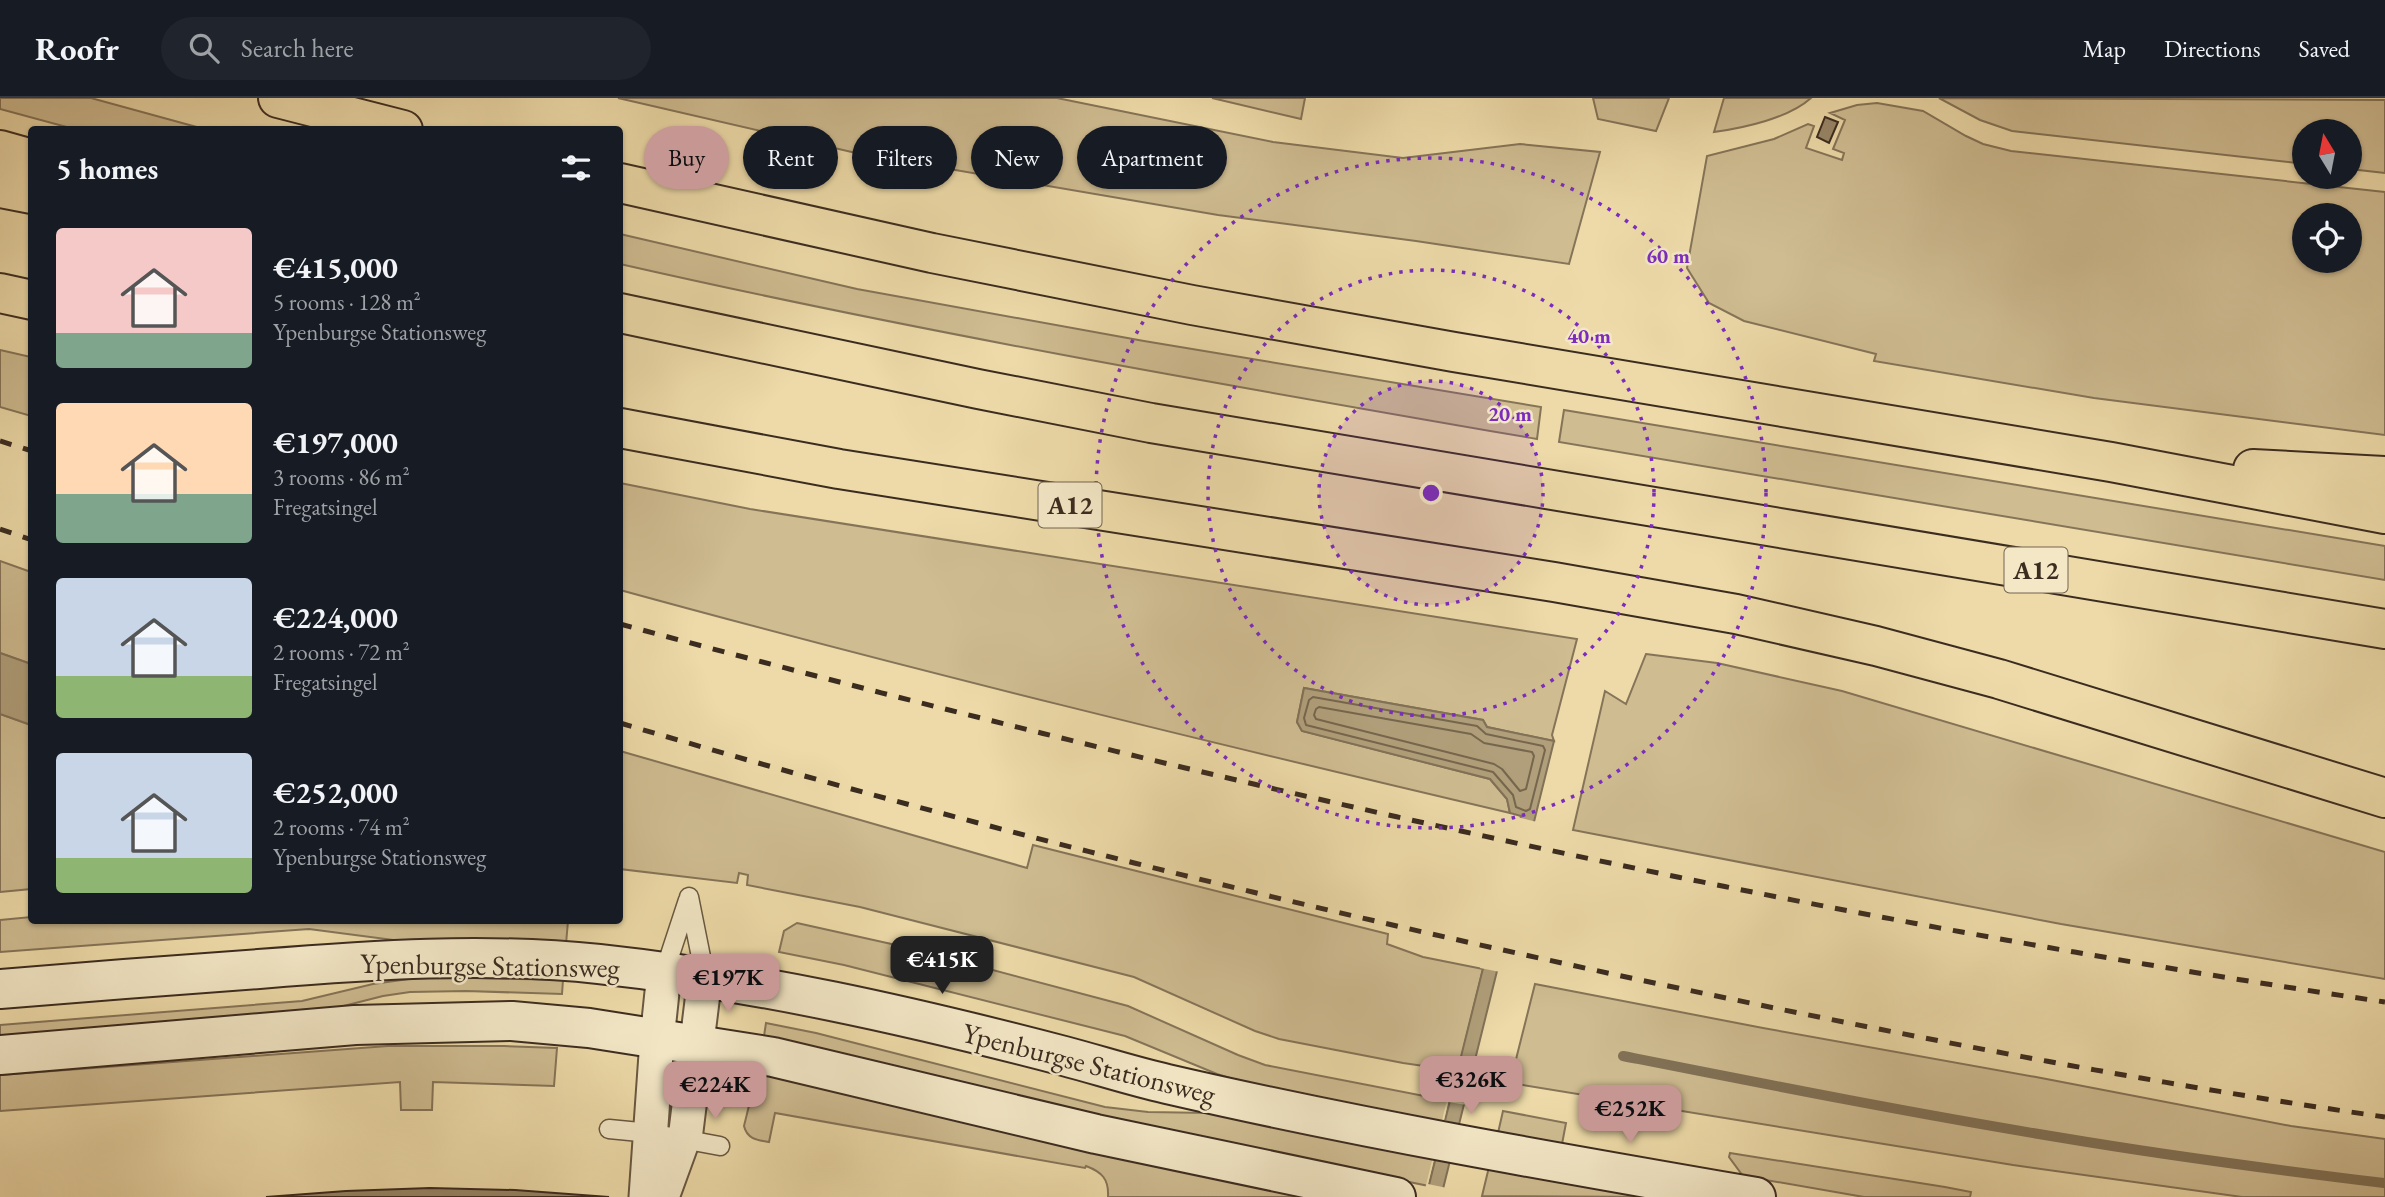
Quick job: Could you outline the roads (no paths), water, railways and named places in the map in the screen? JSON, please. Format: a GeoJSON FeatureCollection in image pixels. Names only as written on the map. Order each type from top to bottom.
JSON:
{"type":"FeatureCollection","features":[{"type":"Feature","properties":{"kind":"highway"},"geometry":{"type":"LineString","coordinates":[[278,98],[387,126]]}},
{"type":"Feature","properties":{"kind":"highway"},"geometry":{"type":"LineString","coordinates":[[0,150],[28,158]]}},
{"type":"Feature","properties":{"kind":"highway"},"geometry":{"type":"LineString","coordinates":[[623,184],[757,215],[1075,282],[1541,366],[2110,462],[2385,514]]}},
{"type":"Feature","properties":{"kind":"highway"},"geometry":{"type":"LineString","coordinates":[[0,188],[28,193]]}},
{"type":"Feature","properties":{"kind":"highway","name":"A12"},"geometry":{"type":"LineString","coordinates":[[623,314],[1151,423],[2385,629]]}},
{"type":"Feature","properties":{"kind":"highway","name":"A12"},"geometry":{"type":"LineString","coordinates":[[623,429],[853,471],[1660,600],[1802,629],[1973,671],[2385,798]]}},
{"type":"Feature","properties":{"kind":"highway"},"geometry":{"type":"LineString","coordinates":[[2110,462],[2385,476]]}},
{"type":"Feature","properties":{"kind":"main road","name":"Ypenburgse Stationsweg"},"geometry":{"type":"LineString","coordinates":[[0,989],[350,962],[439,959],[588,963],[705,977],[819,998],[1061,1055],[1164,1083],[1437,1140],[1756,1197]]}},
{"type":"Feature","properties":{"kind":"main road","name":"Ypenburgse Stationsweg"},"geometry":{"type":"LineString","coordinates":[[0,1055],[355,1025],[512,1021],[589,1028],[773,1057],[1071,1128],[1396,1197]]}},
{"type":"Feature","properties":{"kind":"street"},"geometry":{"type":"LineString","coordinates":[[646,1197],[664,973]]}},
{"type":"Feature","properties":{"kind":"street"},"geometry":{"type":"LineString","coordinates":[[662,1197],[684,1139],[705,977]]}},
{"type":"Feature","properties":{"kind":"lane"},"geometry":{"type":"LineString","coordinates":[[664,973],[689,897],[705,977]]}},
{"type":"Feature","properties":{"kind":"lane"},"geometry":{"type":"LineString","coordinates":[[609,1129],[650,1133],[720,1146]]}},
{"type":"Feature","properties":{"kind":"water"},"geometry":{"type":"Polygon","coordinates":[[[0,653],[28,663],[28,724],[0,714],[0,653]]]}},
{"type":"Feature","properties":{"kind":"water"},"geometry":{"type":"Polygon","coordinates":[[[1304,688],[1483,720],[1487,727],[1554,741],[1441,1197],[1426,1197],[1521,816],[1510,813],[1507,799],[1490,779],[1302,731],[1297,722],[1304,688]]]}},
{"type":"Feature","properties":{"kind":"waterway"},"geometry":{"type":"LineString","coordinates":[[1623,1056],[2063,1138],[2384,1183]]}},
{"type":"Feature","properties":{"kind":"railway"},"geometry":{"type":"LineString","coordinates":[[0,441],[28,450]]}},
{"type":"Feature","properties":{"kind":"railway"},"geometry":{"type":"LineString","coordinates":[[0,529],[28,539]]}},
{"type":"Feature","properties":{"kind":"railway"},"geometry":{"type":"LineString","coordinates":[[623,625],[1057,737],[1497,839],[1939,928],[2385,1002]]}},
{"type":"Feature","properties":{"kind":"railway"},"geometry":{"type":"LineString","coordinates":[[623,724],[882,797],[1146,866],[1545,959],[2030,1058],[2385,1117]]}}]}
